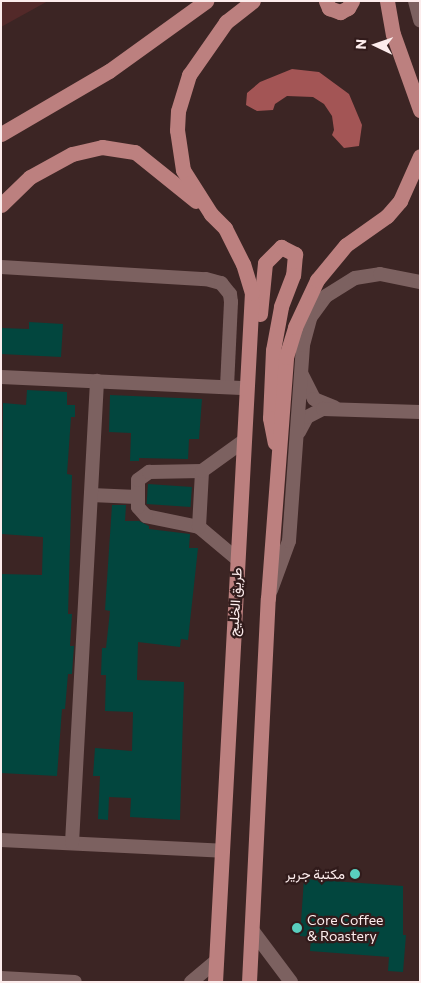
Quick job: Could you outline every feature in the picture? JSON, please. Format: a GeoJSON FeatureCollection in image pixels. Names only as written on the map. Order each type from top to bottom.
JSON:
{"type":"FeatureCollection","features":[{"type":"Feature","properties":{"kind":"main road"},"geometry":{"type":"LineString","coordinates":[[1,134],[109,71],[206,1]]}},
{"type":"Feature","properties":{"kind":"main road"},"geometry":{"type":"LineString","coordinates":[[210,214],[183,170],[178,152],[178,112],[190,75],[211,42],[226,22],[253,1]]}},
{"type":"Feature","properties":{"kind":"main road"},"geometry":{"type":"LineString","coordinates":[[326,1],[329,8],[340,12],[348,8],[352,1]]}},
{"type":"Feature","properties":{"kind":"main road"},"geometry":{"type":"LineString","coordinates":[[387,1],[403,64],[414,89],[420,110]]}},
{"type":"Feature","properties":{"kind":"main road"},"geometry":{"type":"LineString","coordinates":[[1,205],[30,177],[72,154],[102,147],[119,148],[135,152],[150,161],[210,214]]}},
{"type":"Feature","properties":{"kind":"main road"},"geometry":{"type":"LineString","coordinates":[[250,980],[268,598],[286,357],[295,326],[317,280],[346,245],[387,216],[400,201],[420,156]]}},
{"type":"Feature","properties":{"kind":"main road","name":"طريق الخليج"},"geometry":{"type":"LineString","coordinates":[[210,214],[225,228],[244,264],[252,293],[224,851],[215,982]]}},
{"type":"Feature","properties":{"kind":"main road"},"geometry":{"type":"LineString","coordinates":[[247,388],[258,344],[265,263],[281,247],[295,254],[293,275],[281,307],[273,350],[270,418],[278,464]]}},
{"type":"Feature","properties":{"kind":"street"},"geometry":{"type":"LineString","coordinates":[[415,1],[420,20]]}},
{"type":"Feature","properties":{"kind":"street"},"geometry":{"type":"LineString","coordinates":[[1,267],[206,279],[221,283],[230,294],[232,302],[227,387]]}},
{"type":"Feature","properties":{"kind":"street"},"geometry":{"type":"LineString","coordinates":[[295,326],[329,282],[345,272],[375,268],[420,275]]}},
{"type":"Feature","properties":{"kind":"street"},"geometry":{"type":"LineString","coordinates":[[268,598],[289,541],[306,331],[326,296],[344,282],[368,275],[394,275],[420,282]]}},
{"type":"Feature","properties":{"kind":"street"},"geometry":{"type":"LineString","coordinates":[[302,372],[314,399],[337,408]]}},
{"type":"Feature","properties":{"kind":"street"},"geometry":{"type":"LineString","coordinates":[[1,377],[247,388]]}},
{"type":"Feature","properties":{"kind":"street"},"geometry":{"type":"LineString","coordinates":[[72,843],[97,381]]}},
{"type":"Feature","properties":{"kind":"street"},"geometry":{"type":"LineString","coordinates":[[296,444],[302,423],[308,417],[323,409],[420,412]]}},
{"type":"Feature","properties":{"kind":"street"},"geometry":{"type":"LineString","coordinates":[[238,559],[199,527],[146,516],[138,506],[138,480],[142,475],[202,471],[245,440]]}},
{"type":"Feature","properties":{"kind":"street"},"geometry":{"type":"LineString","coordinates":[[199,527],[202,471]]}},
{"type":"Feature","properties":{"kind":"street"},"geometry":{"type":"LineString","coordinates":[[91,495],[138,497]]}},
{"type":"Feature","properties":{"kind":"street"},"geometry":{"type":"LineString","coordinates":[[1,840],[224,851]]}},
{"type":"Feature","properties":{"kind":"street"},"geometry":{"type":"LineString","coordinates":[[252,930],[291,982]]}},
{"type":"Feature","properties":{"kind":"street"},"geometry":{"type":"LineString","coordinates":[[192,982],[216,961]]}},
{"type":"Feature","properties":{"kind":"street"},"geometry":{"type":"LineString","coordinates":[[1,978],[75,982]]}},
{"type":"Feature","properties":{"kind":"shaded area"},"geometry":{"type":"Polygon","coordinates":[[[1,1],[48,1],[1,27],[1,1]]]}},
{"type":"Feature","properties":{"kind":"shaded area"},"geometry":{"type":"Polygon","coordinates":[[[292,69],[319,72],[349,94],[362,125],[359,146],[344,148],[332,135],[334,130],[332,116],[324,104],[313,97],[287,96],[275,104],[273,110],[257,111],[246,105],[247,93],[260,82],[292,69]]]}},
{"type":"Feature","properties":{"kind":"building"},"geometry":{"type":"Polygon","coordinates":[[[29,322],[63,324],[61,357],[1,354],[1,328],[29,329],[29,322]]]}},
{"type":"Feature","properties":{"kind":"building"},"geometry":{"type":"Polygon","coordinates":[[[27,390],[67,392],[67,405],[75,405],[75,417],[71,417],[67,474],[72,475],[68,614],[72,614],[70,646],[74,646],[72,674],[68,674],[65,709],[62,709],[57,776],[1,773],[1,574],[42,575],[43,537],[2,534],[3,403],[26,405],[27,390]]]}},
{"type":"Feature","properties":{"kind":"building"},"geometry":{"type":"Polygon","coordinates":[[[110,395],[202,399],[199,439],[189,439],[188,459],[139,458],[139,461],[130,461],[131,433],[109,432],[110,395]]]}},
{"type":"Feature","properties":{"kind":"building"},"geometry":{"type":"Polygon","coordinates":[[[148,484],[192,487],[190,507],[147,504],[148,484]]]}},
{"type":"Feature","properties":{"kind":"building"},"geometry":{"type":"Polygon","coordinates":[[[112,505],[126,505],[125,521],[139,521],[149,526],[149,529],[190,534],[189,548],[198,548],[188,640],[181,639],[180,647],[138,642],[137,680],[184,682],[180,820],[130,817],[131,798],[109,797],[108,820],[98,819],[100,776],[93,776],[95,748],[132,751],[133,712],[105,711],[106,675],[101,675],[102,648],[106,648],[110,611],[105,610],[112,505]]]}},
{"type":"Feature","properties":{"kind":"building"},"geometry":{"type":"Polygon","coordinates":[[[304,879],[403,886],[403,935],[406,935],[403,972],[388,971],[389,957],[310,951],[311,937],[300,936],[304,879]]]}},
{"type":"Feature","properties":{"kind":"place","name":"مكتبة جرير"},"geometry":{"type":"Point","coordinates":[355,874]}},
{"type":"Feature","properties":{"kind":"place","name":"Core Coffee & Roastery"},"geometry":{"type":"Point","coordinates":[297,928]}}]}
